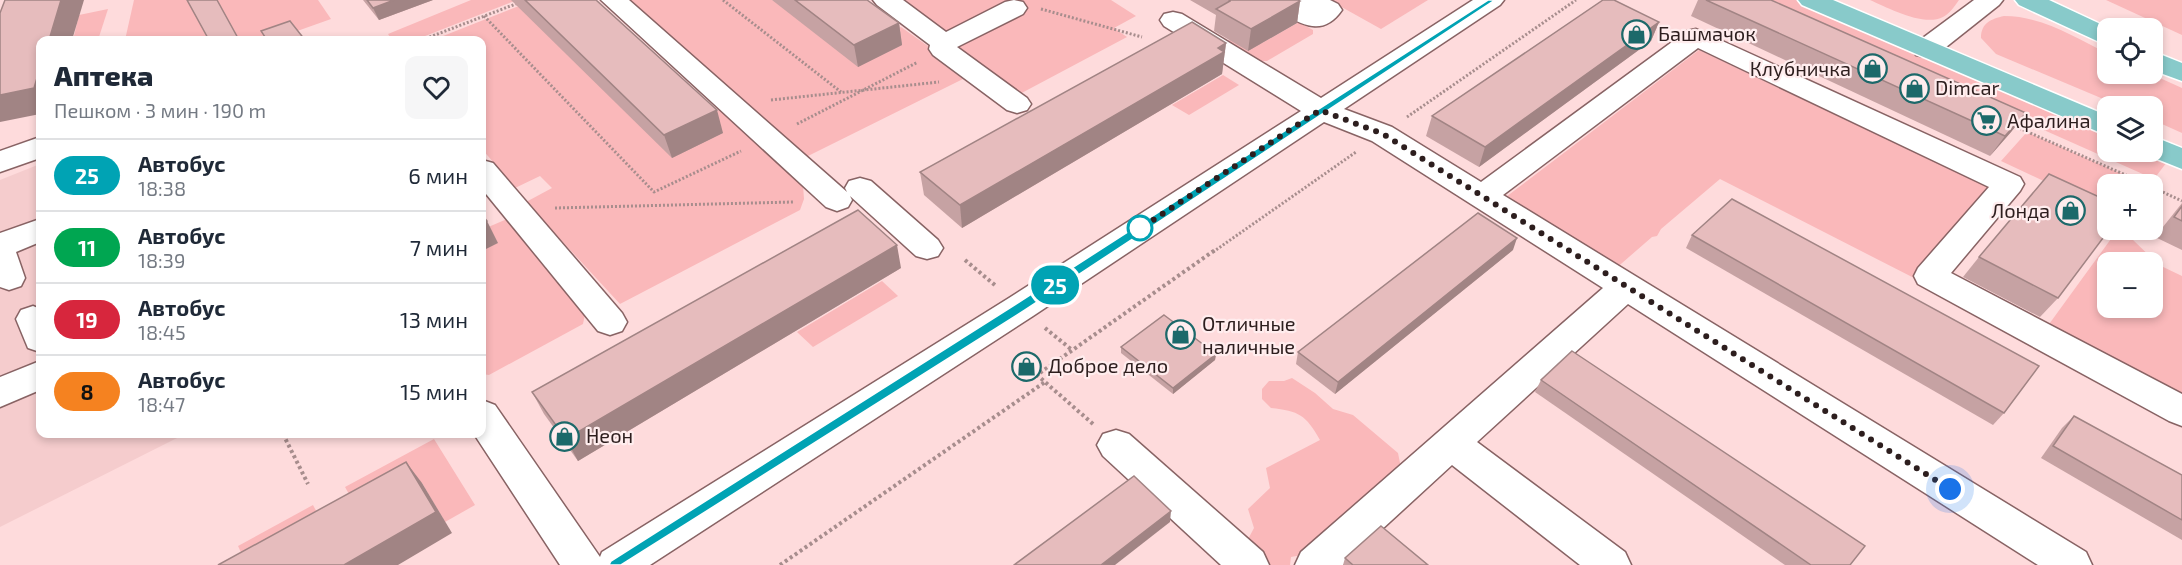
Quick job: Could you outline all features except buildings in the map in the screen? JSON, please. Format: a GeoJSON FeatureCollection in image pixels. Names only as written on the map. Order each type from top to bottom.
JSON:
{"type":"FeatureCollection","features":[{"type":"Feature","properties":{"kind":"main road"},"geometry":{"type":"LineString","coordinates":[[1811,0],[2097,122]]}},
{"type":"Feature","properties":{"kind":"main road"},"geometry":{"type":"LineString","coordinates":[[2028,0],[2097,33]]}},
{"type":"Feature","properties":{"kind":"main road"},"geometry":{"type":"LineString","coordinates":[[2163,64],[2182,73]]}},
{"type":"Feature","properties":{"kind":"main road"},"geometry":{"type":"LineString","coordinates":[[2163,151],[2182,159]]}},
{"type":"Feature","properties":{"kind":"street"},"geometry":{"type":"LineString","coordinates":[[614,0],[767,139],[927,248]]}},
{"type":"Feature","properties":{"kind":"street"},"geometry":{"type":"LineString","coordinates":[[886,0],[1017,104]]}},
{"type":"Feature","properties":{"kind":"street"},"geometry":{"type":"LineString","coordinates":[[1278,0],[1312,20],[1329,10],[1311,0]]}},
{"type":"Feature","properties":{"kind":"street"},"geometry":{"type":"LineString","coordinates":[[616,565],[1021,307],[1491,0]]}},
{"type":"Feature","properties":{"kind":"street"},"geometry":{"type":"LineString","coordinates":[[1926,49],[1990,0]]}},
{"type":"Feature","properties":{"kind":"street"},"geometry":{"type":"LineString","coordinates":[[943,46],[1023,7]]}},
{"type":"Feature","properties":{"kind":"street"},"geometry":{"type":"LineString","coordinates":[[1173,20],[1320,110],[1383,134],[2072,565]]}},
{"type":"Feature","properties":{"kind":"street"},"geometry":{"type":"LineString","coordinates":[[1482,196],[1696,37],[2009,184],[1930,276],[2182,411]]}},
{"type":"Feature","properties":{"kind":"street"},"geometry":{"type":"LineString","coordinates":[[0,162],[36,148]]}},
{"type":"Feature","properties":{"kind":"street"},"geometry":{"type":"LineString","coordinates":[[486,175],[610,322]]}},
{"type":"Feature","properties":{"kind":"street"},"geometry":{"type":"LineString","coordinates":[[0,246],[36,232]]}},
{"type":"Feature","properties":{"kind":"street"},"geometry":{"type":"LineString","coordinates":[[1315,565],[1626,286]]}},
{"type":"Feature","properties":{"kind":"street"},"geometry":{"type":"LineString","coordinates":[[0,393],[36,377]]}},
{"type":"Feature","properties":{"kind":"street"},"geometry":{"type":"LineString","coordinates":[[486,421],[583,565]]}},
{"type":"Feature","properties":{"kind":"street"},"geometry":{"type":"LineString","coordinates":[[1451,443],[1611,565]]}},
{"type":"Feature","properties":{"kind":"street"},"geometry":{"type":"LineString","coordinates":[[1116,444],[1249,565]]}},
{"type":"Feature","properties":{"kind":"path"},"geometry":{"type":"LineString","coordinates":[[432,36],[526,0]]}},
{"type":"Feature","properties":{"kind":"path"},"geometry":{"type":"LineString","coordinates":[[723,0],[841,92]]}},
{"type":"Feature","properties":{"kind":"path"},"geometry":{"type":"LineString","coordinates":[[1116,444],[1037,375],[1576,0]]}},
{"type":"Feature","properties":{"kind":"path"},"geometry":{"type":"LineString","coordinates":[[1023,7],[1142,37]]}},
{"type":"Feature","properties":{"kind":"path"},"geometry":{"type":"LineString","coordinates":[[484,16],[654,192],[864,90],[943,46]]}},
{"type":"Feature","properties":{"kind":"path"},"geometry":{"type":"LineString","coordinates":[[729,105],[982,78]]}},
{"type":"Feature","properties":{"kind":"path"},"geometry":{"type":"LineString","coordinates":[[2007,123],[2123,174]]}},
{"type":"Feature","properties":{"kind":"path"},"geometry":{"type":"LineString","coordinates":[[2163,193],[2182,201]]}},
{"type":"Feature","properties":{"kind":"path"},"geometry":{"type":"LineString","coordinates":[[515,209],[848,194]]}},
{"type":"Feature","properties":{"kind":"path"},"geometry":{"type":"LineString","coordinates":[[780,565],[1045,382]]}},
{"type":"Feature","properties":{"kind":"path"},"geometry":{"type":"LineString","coordinates":[[285,438],[308,484]]}},
{"type":"Feature","properties":{"kind":"shaded area"},"geometry":{"type":"Polygon","coordinates":[[[134,0],[318,0],[331,19],[283,36],[126,36],[134,0]]]}},
{"type":"Feature","properties":{"kind":"shaded area"},"geometry":{"type":"Polygon","coordinates":[[[471,0],[517,0],[425,36],[389,36],[388,34],[471,0]]]}},
{"type":"Feature","properties":{"kind":"shaded area"},"geometry":{"type":"Polygon","coordinates":[[[534,0],[706,117],[721,109],[803,185],[804,199],[800,210],[620,304],[526,202],[552,188],[540,176],[515,188],[486,154],[486,36],[443,36],[534,0]]]}},
{"type":"Feature","properties":{"kind":"shaded area"},"geometry":{"type":"Polygon","coordinates":[[[629,0],[772,0],[885,34],[901,27],[932,49],[932,56],[963,79],[806,157],[629,0]]]}},
{"type":"Feature","properties":{"kind":"shaded area"},"geometry":{"type":"Polygon","coordinates":[[[899,0],[1111,0],[1136,16],[1114,28],[1127,37],[1016,96],[899,0]]]}},
{"type":"Feature","properties":{"kind":"shaded area"},"geometry":{"type":"Polygon","coordinates":[[[1329,0],[1428,0],[1381,29],[1329,0]]]}},
{"type":"Feature","properties":{"kind":"shaded area"},"geometry":{"type":"Polygon","coordinates":[[[1751,0],[1800,0],[2097,127],[2097,154],[1751,0]]]}},
{"type":"Feature","properties":{"kind":"shaded area"},"geometry":{"type":"Polygon","coordinates":[[[1870,0],[1959,0],[1943,17],[1926,20],[1896,12],[1870,0]]]}},
{"type":"Feature","properties":{"kind":"shaded area"},"geometry":{"type":"Polygon","coordinates":[[[2106,0],[2182,0],[2182,35],[2163,26],[2163,18],[2145,18],[2106,0]]]}},
{"type":"Feature","properties":{"kind":"shaded area"},"geometry":{"type":"Polygon","coordinates":[[[108,9],[99,36],[74,36],[79,15],[108,9]]]}},
{"type":"Feature","properties":{"kind":"shaded area"},"geometry":{"type":"Polygon","coordinates":[[[2004,16],[2018,17],[2045,23],[2097,48],[2097,84],[2163,84],[2163,79],[2182,88],[2182,133],[2163,124],[2163,96],[2097,96],[1996,54],[1981,38],[1985,25],[2004,16]]]}},
{"type":"Feature","properties":{"kind":"shaded area"},"geometry":{"type":"Polygon","coordinates":[[[1299,22],[1313,30],[1313,34],[1267,61],[1259,61],[1227,41],[1244,32],[1262,43],[1299,22]]]}},
{"type":"Feature","properties":{"kind":"shaded area"},"geometry":{"type":"Polygon","coordinates":[[[1699,50],[1994,190],[1916,279],[1720,179],[1661,229],[1657,236],[1652,237],[1614,270],[1502,200],[1699,50]]]}},
{"type":"Feature","properties":{"kind":"shaded area"},"geometry":{"type":"Polygon","coordinates":[[[1223,75],[1239,85],[1189,115],[1172,105],[1223,75]]]}},
{"type":"Feature","properties":{"kind":"shaded area"},"geometry":{"type":"Polygon","coordinates":[[[2027,132],[2122,174],[2097,174],[2097,206],[2001,161],[2027,132]]]}},
{"type":"Feature","properties":{"kind":"shaded area"},"geometry":{"type":"Polygon","coordinates":[[[2163,156],[2170,158],[2158,174],[2143,174],[2116,162],[2163,162],[2163,156]]]}},
{"type":"Feature","properties":{"kind":"shaded area"},"geometry":{"type":"Polygon","coordinates":[[[36,166],[36,438],[177,438],[0,527],[0,180],[36,166]]]}},
{"type":"Feature","properties":{"kind":"shaded area"},"geometry":{"type":"Polygon","coordinates":[[[507,219],[585,314],[583,324],[489,375],[486,375],[486,228],[507,219]]]}},
{"type":"Feature","properties":{"kind":"shaded area"},"geometry":{"type":"Polygon","coordinates":[[[2110,240],[2133,240],[2145,252],[2101,252],[2110,240]]]}},
{"type":"Feature","properties":{"kind":"shaded area"},"geometry":{"type":"Polygon","coordinates":[[[2097,258],[2097,318],[2163,318],[2163,267],[2182,276],[2182,397],[2047,327],[2097,258]]]}},
{"type":"Feature","properties":{"kind":"shaded area"},"geometry":{"type":"Polygon","coordinates":[[[882,281],[898,296],[813,347],[797,332],[882,281]]]}},
{"type":"Feature","properties":{"kind":"shaded area"},"geometry":{"type":"Polygon","coordinates":[[[1292,378],[1315,393],[1333,409],[1353,415],[1398,453],[1401,468],[1302,555],[1291,557],[1290,565],[1266,565],[1246,543],[1254,528],[1248,509],[1270,488],[1266,468],[1320,440],[1301,416],[1271,408],[1262,399],[1262,389],[1269,381],[1284,381],[1292,378]]]}},
{"type":"Feature","properties":{"kind":"shaded area"},"geometry":{"type":"Polygon","coordinates":[[[434,439],[475,505],[445,522],[422,483],[362,517],[345,487],[434,439]]]}},
{"type":"Feature","properties":{"kind":"shaded area"},"geometry":{"type":"Polygon","coordinates":[[[313,505],[329,535],[247,565],[238,546],[313,505]]]}},
{"type":"Feature","properties":{"kind":"bus line","name":"25"},"geometry":{"type":"LineString","coordinates":[[616,565],[1021,307],[1491,0]]}},
{"type":"Feature","properties":{"kind":"place","name":"Башмачок"},"geometry":{"type":"Point","coordinates":[1637,34]}},
{"type":"Feature","properties":{"kind":"place","name":"Клубничка"},"geometry":{"type":"Point","coordinates":[1872,69]}},
{"type":"Feature","properties":{"kind":"place","name":"Dimcar"},"geometry":{"type":"Point","coordinates":[1914,88]}},
{"type":"Feature","properties":{"kind":"place","name":"Афалина"},"geometry":{"type":"Point","coordinates":[1986,121]}},
{"type":"Feature","properties":{"kind":"place","name":"Лонда"},"geometry":{"type":"Point","coordinates":[2071,211]}},
{"type":"Feature","properties":{"kind":"place","name":"Отличные наличные"},"geometry":{"type":"Point","coordinates":[1181,335]}},
{"type":"Feature","properties":{"kind":"place","name":"Доброе дело"},"geometry":{"type":"Point","coordinates":[1027,366]}},
{"type":"Feature","properties":{"kind":"place","name":"Неон"},"geometry":{"type":"Point","coordinates":[565,436]}},
{"type":"Feature","properties":{"kind":"route"},"geometry":{"type":"LineString","coordinates":[[1140,228],[1138,230],[1320,110],[1383,134],[1950,489]]}}]}
